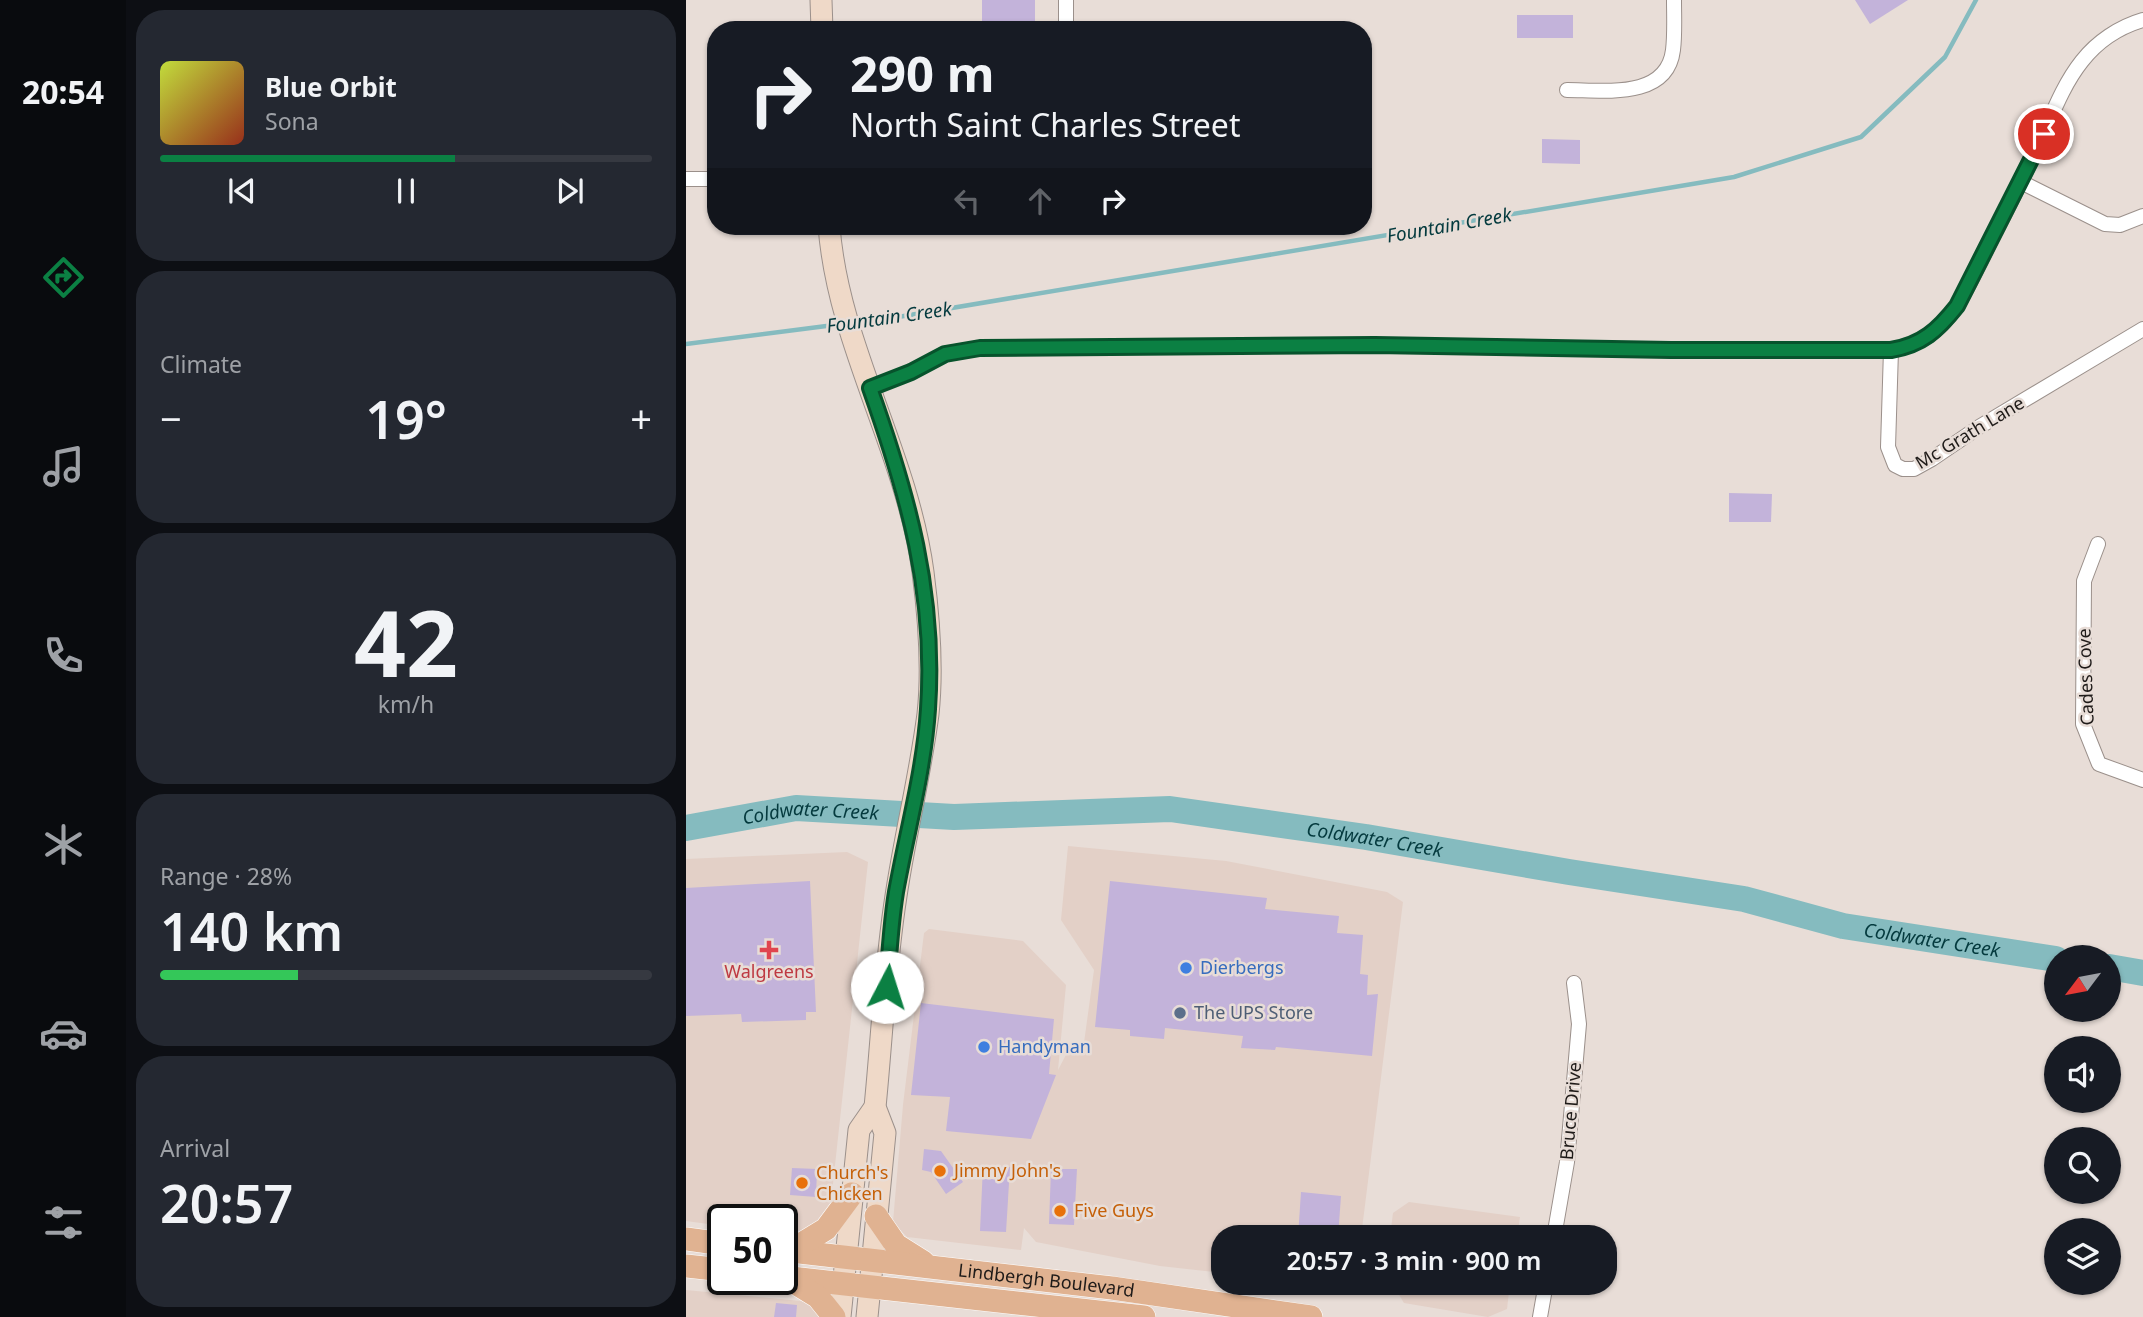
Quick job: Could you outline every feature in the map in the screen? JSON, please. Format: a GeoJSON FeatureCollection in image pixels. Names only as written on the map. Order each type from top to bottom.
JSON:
{"type":"FeatureCollection","features":[{"type":"Feature","properties":{"kind":"main road"},"geometry":{"type":"LineString","coordinates":[[821,0],[821,21]]}},
{"type":"Feature","properties":{"kind":"main road"},"geometry":{"type":"LineString","coordinates":[[831,235],[842,302],[915,527],[923,570],[930,680],[918,784],[892,925],[875,1107],[885,1133],[867,1317]]}},
{"type":"Feature","properties":{"kind":"main road"},"geometry":{"type":"LineString","coordinates":[[840,1317],[859,1130],[875,1107]]}},
{"type":"Feature","properties":{"kind":"main road"},"geometry":{"type":"LineString","coordinates":[[798,1244],[826,1229],[852,1194]]}},
{"type":"Feature","properties":{"kind":"main road"},"geometry":{"type":"LineString","coordinates":[[876,1216],[896,1245],[932,1267]]}},
{"type":"Feature","properties":{"kind":"main road"},"geometry":{"type":"LineString","coordinates":[[686,1239],[707,1242]]}},
{"type":"Feature","properties":{"kind":"main road","name":"Lindbergh Boulevard"},"geometry":{"type":"LineString","coordinates":[[798,1252],[1112,1289],[1311,1317]]}},
{"type":"Feature","properties":{"kind":"main road"},"geometry":{"type":"LineString","coordinates":[[686,1266],[707,1268]]}},
{"type":"Feature","properties":{"kind":"main road","name":"Lindbergh Boulevard"},"geometry":{"type":"LineString","coordinates":[[798,1279],[1144,1317]]}},
{"type":"Feature","properties":{"kind":"main road"},"geometry":{"type":"LineString","coordinates":[[798,1285],[818,1297],[834,1317]]}},
{"type":"Feature","properties":{"kind":"street"},"geometry":{"type":"LineString","coordinates":[[1066,0],[1066,21]]}},
{"type":"Feature","properties":{"kind":"street"},"geometry":{"type":"LineString","coordinates":[[1567,90],[1626,90],[1649,85],[1666,71],[1673,52],[1674,0]]}},
{"type":"Feature","properties":{"kind":"street"},"geometry":{"type":"LineString","coordinates":[[867,380],[911,372],[945,354],[980,348],[1375,345],[1671,350],[1891,350],[1921,342],[1941,327],[1957,306],[2082,60],[2112,34],[2143,20]]}},
{"type":"Feature","properties":{"kind":"street"},"geometry":{"type":"LineString","coordinates":[[686,179],[707,179]]}},
{"type":"Feature","properties":{"kind":"street"},"geometry":{"type":"LineString","coordinates":[[2021,182],[2105,224],[2120,225],[2143,216]]}},
{"type":"Feature","properties":{"kind":"street","name":"Mc Grath Lane"},"geometry":{"type":"LineString","coordinates":[[1891,350],[1888,447],[1895,465],[1903,469],[1914,469],[1990,420],[2143,330]]}},
{"type":"Feature","properties":{"kind":"street","name":"Cades Cove"},"geometry":{"type":"LineString","coordinates":[[2098,544],[2084,581],[2083,724],[2099,764],[2143,780]]}},
{"type":"Feature","properties":{"kind":"street","name":"Bruce Drive"},"geometry":{"type":"LineString","coordinates":[[1556,1225],[1567,1162],[1579,1024],[1574,983]]}},
{"type":"Feature","properties":{"kind":"street"},"geometry":{"type":"LineString","coordinates":[[1541,1317],[1544,1295]]}},
{"type":"Feature","properties":{"kind":"shaded area"},"geometry":{"type":"Polygon","coordinates":[[[1068,846],[1226,861],[1387,892],[1403,902],[1363,1225],[1211,1225],[1211,1272],[1160,1266],[1036,1242],[1024,1228],[1021,1250],[907,1237],[893,1222],[903,1105],[924,933],[929,929],[1023,941],[1066,985],[1058,1070],[1069,1049],[1083,1050],[1094,970],[1061,920],[1068,846]]]}},
{"type":"Feature","properties":{"kind":"shaded area"},"geometry":{"type":"Polygon","coordinates":[[[847,852],[868,862],[831,1202],[822,1219],[804,1230],[798,1231],[798,1204],[707,1204],[707,1224],[686,1221],[686,859],[847,852]]]}},
{"type":"Feature","properties":{"kind":"shaded area"},"geometry":{"type":"Polygon","coordinates":[[[1409,1202],[1520,1217],[1519,1225],[1392,1225],[1393,1213],[1409,1202]]]}},
{"type":"Feature","properties":{"kind":"shaded area"},"geometry":{"type":"Polygon","coordinates":[[[686,1290],[707,1292],[707,1295],[801,1301],[817,1307],[824,1317],[686,1317],[686,1290]]]}},
{"type":"Feature","properties":{"kind":"shaded area"},"geometry":{"type":"Polygon","coordinates":[[[1399,1295],[1509,1295],[1507,1309],[1488,1317],[1404,1303],[1399,1295]]]}},
{"type":"Feature","properties":{"kind":"building"},"geometry":{"type":"Polygon","coordinates":[[[982,0],[1035,0],[1035,21],[982,21],[982,0]]]}},
{"type":"Feature","properties":{"kind":"building"},"geometry":{"type":"Polygon","coordinates":[[[1855,0],[1908,0],[1870,24],[1855,0]]]}},
{"type":"Feature","properties":{"kind":"building"},"geometry":{"type":"Polygon","coordinates":[[[1517,15],[1573,15],[1573,38],[1517,38],[1517,15]]]}},
{"type":"Feature","properties":{"kind":"building"},"geometry":{"type":"Polygon","coordinates":[[[1542,139],[1580,140],[1580,164],[1542,163],[1542,139]]]}},
{"type":"Feature","properties":{"kind":"building"},"geometry":{"type":"Polygon","coordinates":[[[1729,493],[1772,494],[1771,522],[1729,522],[1729,493]]]}},
{"type":"Feature","properties":{"kind":"building"},"geometry":{"type":"Polygon","coordinates":[[[810,881],[816,1012],[806,1012],[806,1020],[742,1022],[741,1014],[686,1016],[686,888],[810,881]]]}},
{"type":"Feature","properties":{"kind":"building"},"geometry":{"type":"Polygon","coordinates":[[[1110,881],[1267,898],[1265,909],[1339,916],[1337,933],[1363,935],[1360,974],[1368,975],[1367,995],[1378,994],[1372,1056],[1276,1047],[1275,1050],[1241,1048],[1243,1036],[1165,1028],[1164,1039],[1130,1036],[1130,1030],[1095,1027],[1110,881]]]}},
{"type":"Feature","properties":{"kind":"building","name":"Handyman"},"geometry":{"type":"Polygon","coordinates":[[[921,1003],[1054,1019],[1049,1074],[1056,1075],[1031,1139],[946,1131],[950,1097],[911,1095],[921,1003]]]}},
{"type":"Feature","properties":{"kind":"building","name":"Jimmy John's"},"geometry":{"type":"Polygon","coordinates":[[[924,1149],[941,1151],[963,1182],[946,1194],[931,1172],[922,1170],[924,1149]]]}},
{"type":"Feature","properties":{"kind":"building"},"geometry":{"type":"Polygon","coordinates":[[[983,1166],[1010,1167],[1006,1232],[980,1231],[983,1166]]]}},
{"type":"Feature","properties":{"kind":"building"},"geometry":{"type":"Polygon","coordinates":[[[792,1168],[817,1169],[816,1197],[790,1195],[792,1168]]]}},
{"type":"Feature","properties":{"kind":"building"},"geometry":{"type":"Polygon","coordinates":[[[1051,1169],[1077,1169],[1074,1225],[1049,1224],[1051,1169]]]}},
{"type":"Feature","properties":{"kind":"building"},"geometry":{"type":"Polygon","coordinates":[[[1301,1192],[1341,1196],[1339,1225],[1299,1225],[1301,1192]]]}},
{"type":"Feature","properties":{"kind":"building"},"geometry":{"type":"Polygon","coordinates":[[[776,1303],[797,1305],[796,1317],[774,1317],[776,1303]]]}},
{"type":"Feature","properties":{"kind":"waterway","name":"Fountain Creek"},"geometry":{"type":"LineString","coordinates":[[854,323],[1734,177],[1861,137],[1945,57],[1976,0]]}},
{"type":"Feature","properties":{"kind":"waterway","name":"Fountain Creek"},"geometry":{"type":"LineString","coordinates":[[686,344],[842,324]]}},
{"type":"Feature","properties":{"kind":"waterway","name":"Coldwater Creek"},"geometry":{"type":"LineString","coordinates":[[686,828],[796,808],[954,817],[1170,809],[1366,837],[1744,899],[1843,926],[2044,957]]}},
{"type":"Feature","properties":{"kind":"waterway","name":"Coldwater Creek"},"geometry":{"type":"LineString","coordinates":[[2121,969],[2143,973]]}},
{"type":"Feature","properties":{"kind":"place","name":"Walgreens"},"geometry":{"type":"Point","coordinates":[769,950]}},
{"type":"Feature","properties":{"kind":"place","name":"Dierbergs"},"geometry":{"type":"Point","coordinates":[1186,968]}},
{"type":"Feature","properties":{"kind":"place","name":"The UPS Store"},"geometry":{"type":"Point","coordinates":[1180,1013]}},
{"type":"Feature","properties":{"kind":"place","name":"Handyman"},"geometry":{"type":"Point","coordinates":[984,1047]}},
{"type":"Feature","properties":{"kind":"place","name":"Jimmy John's"},"geometry":{"type":"Point","coordinates":[940,1171]}},
{"type":"Feature","properties":{"kind":"place","name":"Church's Chicken"},"geometry":{"type":"Point","coordinates":[802,1183]}},
{"type":"Feature","properties":{"kind":"place","name":"Five Guys"},"geometry":{"type":"Point","coordinates":[1060,1211]}},
{"type":"Feature","properties":{"kind":"route"},"geometry":{"type":"LineString","coordinates":[[887,987],[896,894],[918,784],[930,680],[923,570],[915,527],[870,388],[911,372],[945,354],[980,348],[1375,345],[1671,350],[1891,350],[1906,347],[1921,342],[1941,327],[1957,306],[2044,134]]}}]}
